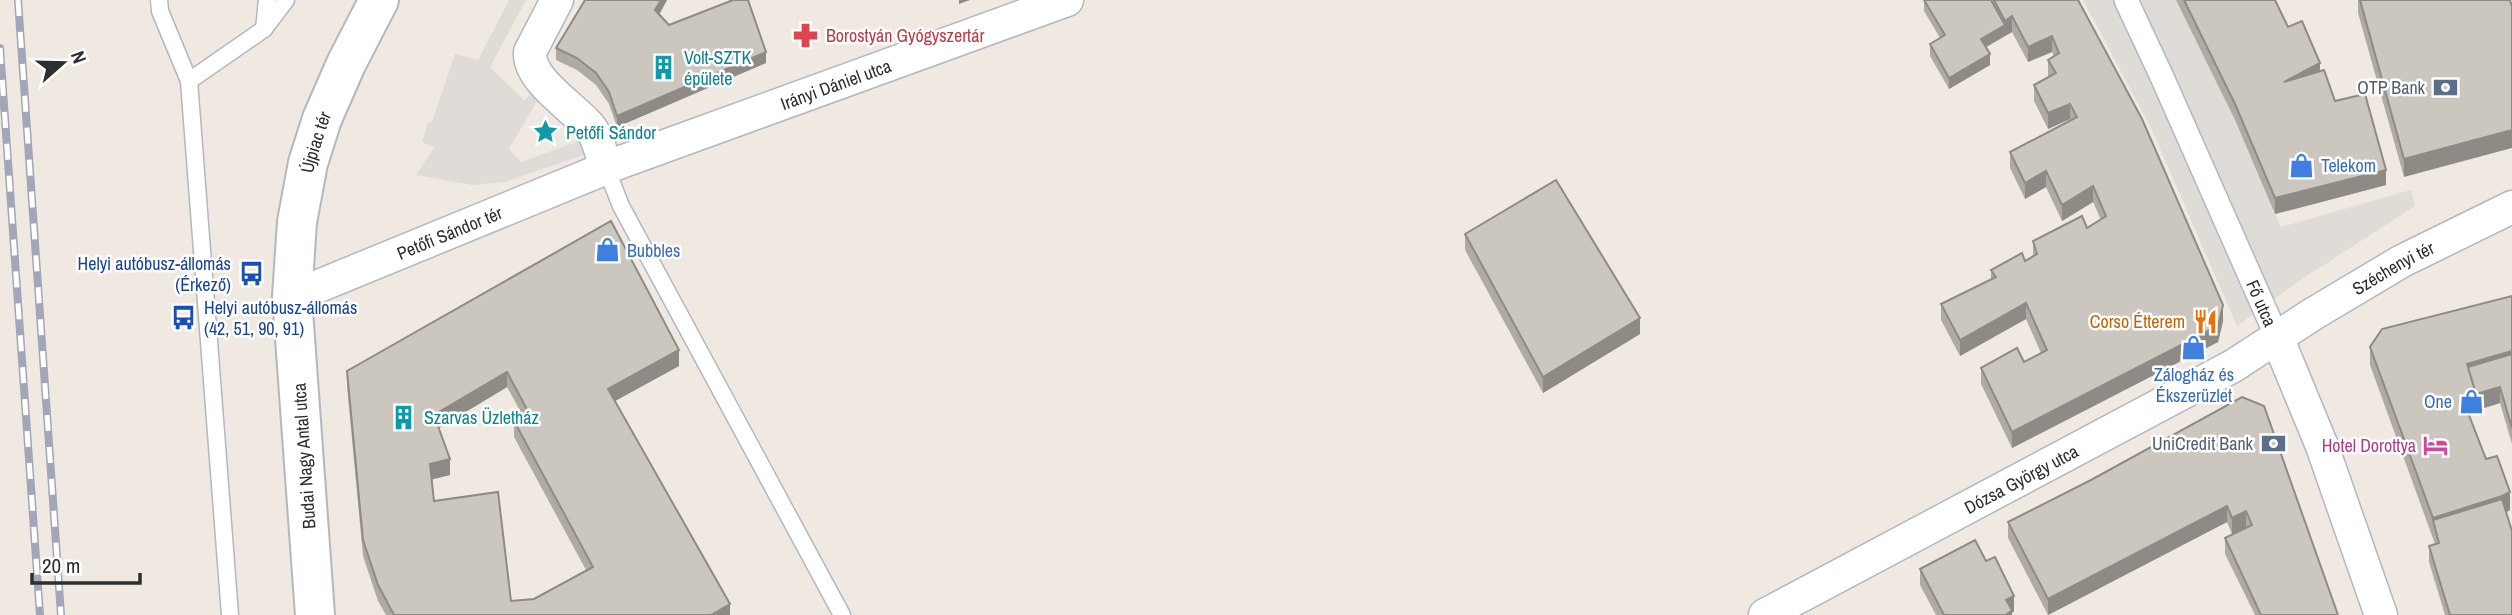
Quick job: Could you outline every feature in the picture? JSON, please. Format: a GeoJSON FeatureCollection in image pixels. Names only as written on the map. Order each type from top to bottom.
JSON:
{"type":"FeatureCollection","features":[{"type":"Feature","properties":{"kind":"street","name":"Újpiac tér"},"geometry":{"type":"LineString","coordinates":[[292,297],[297,222],[312,151],[322,119],[346,64],[379,0]]}},
{"type":"Feature","properties":{"kind":"street"},"geometry":{"type":"LineString","coordinates":[[557,0],[530,52],[529,61],[533,70],[592,130],[606,168]]}},
{"type":"Feature","properties":{"kind":"street","name":"Irányi Dániel utca"},"geometry":{"type":"LineString","coordinates":[[606,168],[1067,0]]}},
{"type":"Feature","properties":{"kind":"street","name":"Fő utca"},"geometry":{"type":"LineString","coordinates":[[2126,0],[2277,337],[2322,446],[2381,615]]}},
{"type":"Feature","properties":{"kind":"street","name":"Petőfi Sándor tér"},"geometry":{"type":"LineString","coordinates":[[292,297],[606,168]]}},
{"type":"Feature","properties":{"kind":"street","name":"Széchenyi tér"},"geometry":{"type":"LineString","coordinates":[[2277,337],[2402,261],[2512,207]]}},
{"type":"Feature","properties":{"kind":"street","name":"Budai Nagy Antal utca"},"geometry":{"type":"LineString","coordinates":[[292,297],[316,615]]}},
{"type":"Feature","properties":{"kind":"street","name":"Dózsa György utca"},"geometry":{"type":"LineString","coordinates":[[1765,615],[2233,366],[2277,337]]}},
{"type":"Feature","properties":{"kind":"lane"},"geometry":{"type":"LineString","coordinates":[[159,0],[160,11],[189,81],[230,615]]}},
{"type":"Feature","properties":{"kind":"lane"},"geometry":{"type":"LineString","coordinates":[[189,81],[264,29],[279,2]]}},
{"type":"Feature","properties":{"kind":"lane"},"geometry":{"type":"LineString","coordinates":[[606,168],[621,206],[842,615]]}},
{"type":"Feature","properties":{"kind":"shaded area"},"geometry":{"type":"Polygon","coordinates":[[[509,0],[526,0],[490,67],[525,101],[538,82],[544,89],[509,149],[521,162],[587,138],[592,152],[505,182],[472,185],[416,175],[434,148],[422,142],[428,123],[432,122],[455,54],[478,60],[509,0]]]}},
{"type":"Feature","properties":{"kind":"shaded area"},"geometry":{"type":"Polygon","coordinates":[[[2083,0],[2177,0],[2235,120],[2281,227],[2411,190],[2415,206],[2296,283],[2237,326],[2152,130],[2083,0]]]}},
{"type":"Feature","properties":{"kind":"building","name":"Volt-SZTK épülete"},"geometry":{"type":"Polygon","coordinates":[[[585,0],[661,0],[655,10],[669,25],[733,0],[748,0],[766,52],[617,116],[609,92],[596,73],[577,58],[556,48],[585,0]]]}},
{"type":"Feature","properties":{"kind":"building"},"geometry":{"type":"Polygon","coordinates":[[[1924,0],[1991,0],[2005,25],[1981,39],[1990,54],[1949,78],[1930,44],[1945,35],[1924,0]]]}},
{"type":"Feature","properties":{"kind":"building"},"geometry":{"type":"Polygon","coordinates":[[[1994,0],[2078,0],[2142,119],[2223,305],[2218,326],[2012,432],[1981,368],[2017,348],[2024,362],[2047,350],[2026,303],[1960,340],[1941,304],[1996,277],[1991,270],[2022,253],[2025,261],[2037,254],[2033,241],[2082,216],[2087,228],[2106,216],[2093,186],[2062,205],[2046,171],[2025,183],[2010,152],[2077,117],[2070,104],[2048,113],[2034,85],[2056,73],[2048,60],[2059,53],[2052,36],[2028,47],[2012,16],[2005,21],[1994,0]]]}},
{"type":"Feature","properties":{"kind":"building"},"geometry":{"type":"Polygon","coordinates":[[[2184,0],[2275,0],[2288,27],[2302,21],[2320,63],[2284,82],[2324,70],[2335,101],[2365,94],[2386,170],[2275,198],[2235,104],[2184,0]]]}},
{"type":"Feature","properties":{"kind":"building","name":"OTP Bank"},"geometry":{"type":"Polygon","coordinates":[[[2360,0],[2510,0],[2512,130],[2404,159],[2360,0]]]}},
{"type":"Feature","properties":{"kind":"building"},"geometry":{"type":"Polygon","coordinates":[[[1556,180],[1640,318],[1543,377],[1465,234],[1556,180]]]}},
{"type":"Feature","properties":{"kind":"building","name":"Szarvas Üzletház"},"geometry":{"type":"Polygon","coordinates":[[[611,221],[679,350],[608,389],[730,604],[711,615],[394,615],[378,585],[363,540],[347,371],[611,221]],[[507,372],[434,415],[450,459],[430,464],[434,501],[498,492],[511,601],[534,599],[593,567],[514,421],[529,413],[507,372]]]}},
{"type":"Feature","properties":{"kind":"building","name":"Hotel Dorottya"},"geometry":{"type":"Polygon","coordinates":[[[2512,296],[2512,351],[2467,364],[2476,392],[2462,397],[2486,459],[2497,456],[2510,492],[2433,518],[2370,347],[2382,329],[2512,296]]]}},
{"type":"Feature","properties":{"kind":"building"},"geometry":{"type":"Polygon","coordinates":[[[2512,354],[2512,428],[2500,387],[2476,394],[2468,367],[2512,354]]]}},
{"type":"Feature","properties":{"kind":"building"},"geometry":{"type":"Polygon","coordinates":[[[2242,397],[2264,406],[2338,615],[2261,615],[2225,538],[2252,525],[2246,511],[2232,518],[2227,506],[2048,599],[2008,522],[2242,397]]]}},
{"type":"Feature","properties":{"kind":"building"},"geometry":{"type":"Polygon","coordinates":[[[2502,499],[2512,531],[2512,615],[2450,615],[2429,546],[2439,543],[2433,520],[2502,499]]]}},
{"type":"Feature","properties":{"kind":"building"},"geometry":{"type":"Polygon","coordinates":[[[1975,540],[1986,561],[1995,557],[2014,596],[2006,600],[2012,610],[2006,615],[1944,615],[1920,569],[1975,540]]]}},
{"type":"Feature","properties":{"kind":"railway"},"geometry":{"type":"LineString","coordinates":[[18,0],[61,615]]}},
{"type":"Feature","properties":{"kind":"railway"},"geometry":{"type":"LineString","coordinates":[[0,48],[40,615]]}},
{"type":"Feature","properties":{"kind":"place","name":"Borostyán Gyógyszertár"},"geometry":{"type":"Point","coordinates":[806,35]}},
{"type":"Feature","properties":{"kind":"place","name":"Volt-SZTK épülete"},"geometry":{"type":"Point","coordinates":[664,67]}},
{"type":"Feature","properties":{"kind":"place","name":"OTP Bank"},"geometry":{"type":"Point","coordinates":[2445,87]}},
{"type":"Feature","properties":{"kind":"place","name":"Petőfi Sándor"},"geometry":{"type":"Point","coordinates":[546,132]}},
{"type":"Feature","properties":{"kind":"place","name":"Telekom"},"geometry":{"type":"Point","coordinates":[2301,165]}},
{"type":"Feature","properties":{"kind":"place","name":"Bubbles"},"geometry":{"type":"Point","coordinates":[607,250]}},
{"type":"Feature","properties":{"kind":"place","name":"Helyi autóbusz-állomás (Érkező)"},"geometry":{"type":"Point","coordinates":[251,273]}},
{"type":"Feature","properties":{"kind":"place","name":"Helyi autóbusz-állomás (42, 51, 90, 91)"},"geometry":{"type":"Point","coordinates":[184,317]}},
{"type":"Feature","properties":{"kind":"place","name":"Corso Étterem"},"geometry":{"type":"Point","coordinates":[2205,321]}},
{"type":"Feature","properties":{"kind":"place","name":"Zálogház és Ékszerüzlet"},"geometry":{"type":"Point","coordinates":[2194,347]}},
{"type":"Feature","properties":{"kind":"place","name":"One"},"geometry":{"type":"Point","coordinates":[2472,401]}},
{"type":"Feature","properties":{"kind":"place","name":"Szarvas Üzletház"},"geometry":{"type":"Point","coordinates":[404,417]}},
{"type":"Feature","properties":{"kind":"place","name":"UniCredit Bank"},"geometry":{"type":"Point","coordinates":[2273,443]}},
{"type":"Feature","properties":{"kind":"place","name":"Hotel Dorottya"},"geometry":{"type":"Point","coordinates":[2436,445]}}]}
